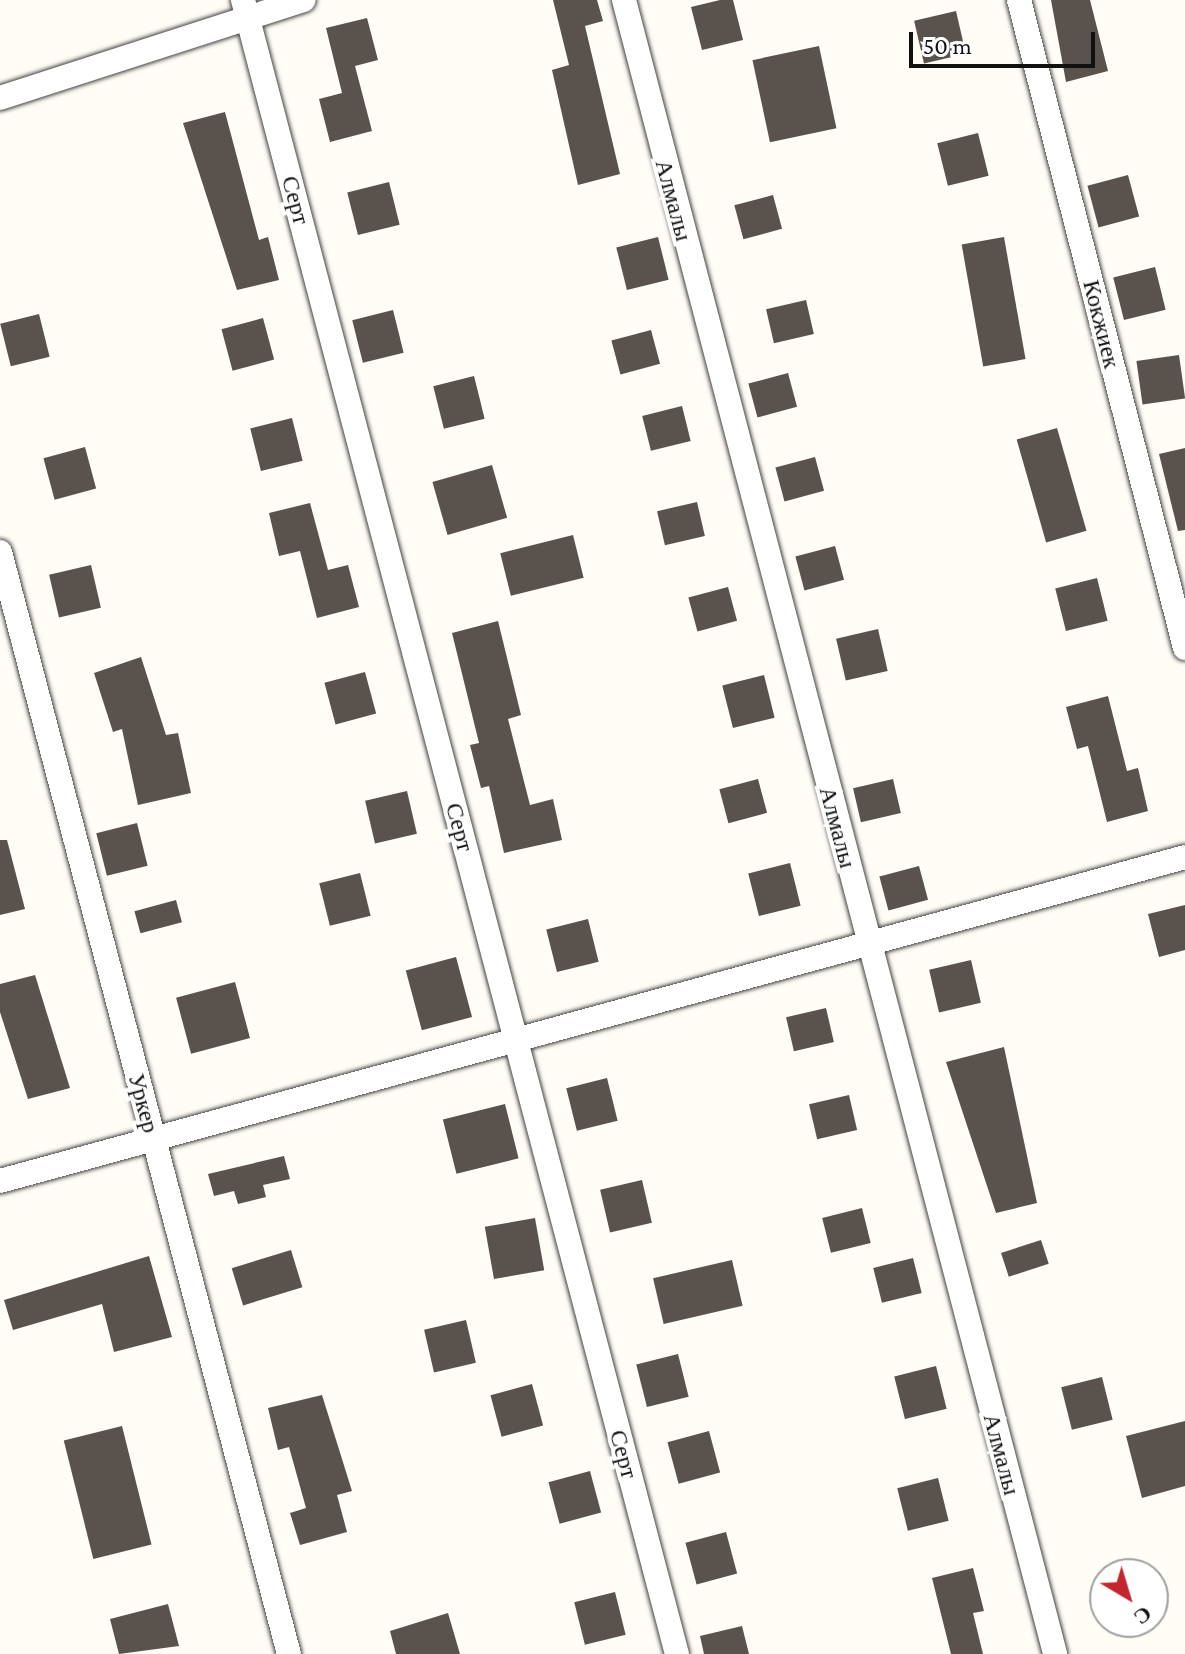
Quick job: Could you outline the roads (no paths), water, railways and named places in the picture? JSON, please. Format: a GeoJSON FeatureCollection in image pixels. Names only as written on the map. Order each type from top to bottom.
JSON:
{"type":"FeatureCollection","features":[{"type":"Feature","properties":{"kind":"street"},"geometry":{"type":"LineString","coordinates":[[0,98],[245,9],[304,0]]}},
{"type":"Feature","properties":{"kind":"street","name":"Алмалы"},"geometry":{"type":"LineString","coordinates":[[624,0],[1055,1654]]}},
{"type":"Feature","properties":{"kind":"street","name":"Кокжиек"},"geometry":{"type":"LineString","coordinates":[[1019,0],[1185,648]]}},
{"type":"Feature","properties":{"kind":"street","name":"Серт"},"geometry":{"type":"LineString","coordinates":[[245,9],[677,1654]]}},
{"type":"Feature","properties":{"kind":"street","name":"Уркер"},"geometry":{"type":"LineString","coordinates":[[0,552],[289,1654]]}},
{"type":"Feature","properties":{"kind":"street"},"geometry":{"type":"LineString","coordinates":[[0,1181],[1185,857]]}}]}
